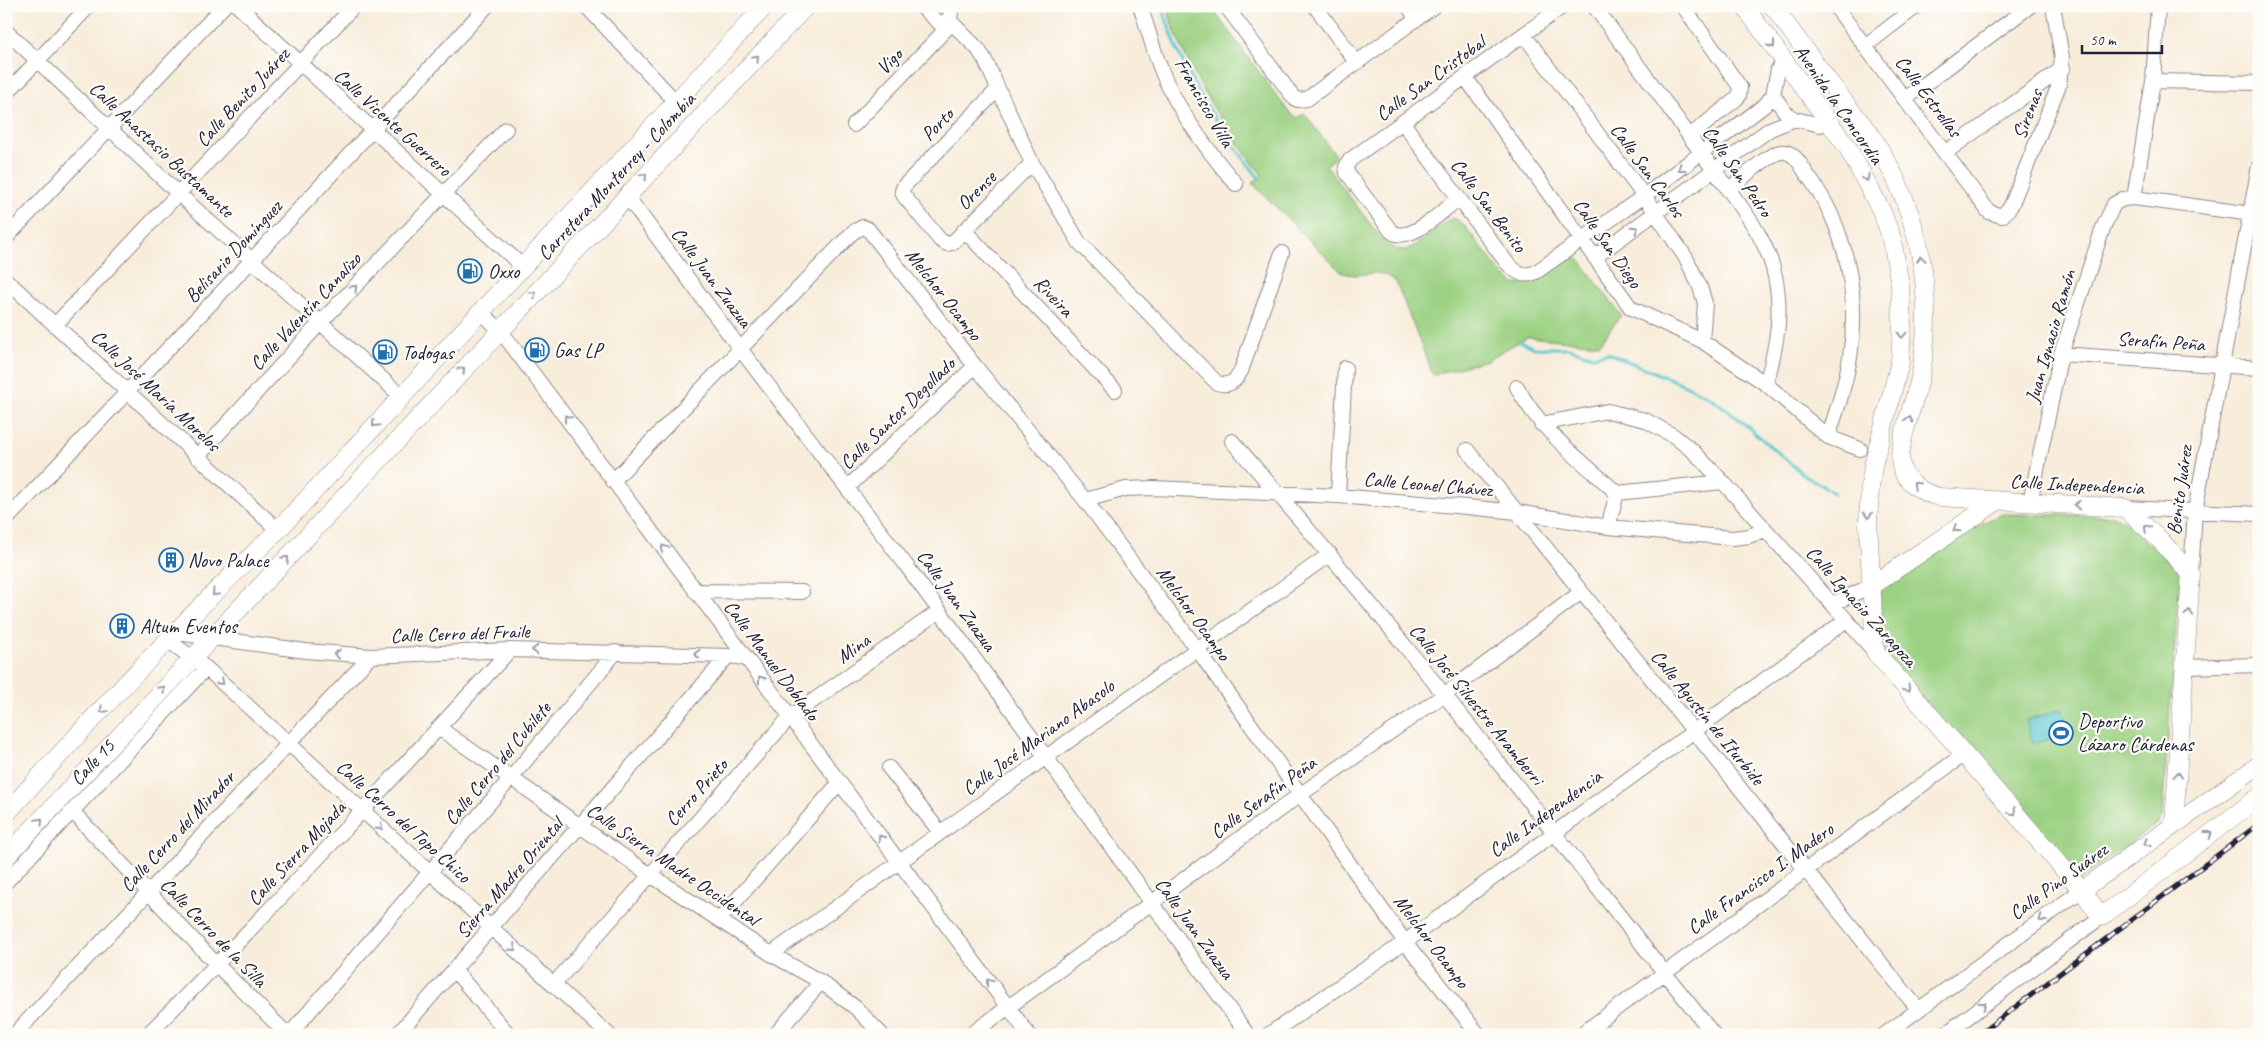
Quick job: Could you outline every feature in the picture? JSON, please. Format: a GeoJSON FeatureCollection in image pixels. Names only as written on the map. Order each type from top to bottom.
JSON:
{"type":"FeatureCollection","features":[{"type":"Feature","properties":{"kind":"main road","name":"Carretera Monterrey - Colombia"},"geometry":{"type":"LineString","coordinates":[[6,814],[173,637],[278,530],[765,6]]}},
{"type":"Feature","properties":{"kind":"main road","name":"Carretera Monterrey - Colombia"},"geometry":{"type":"LineString","coordinates":[[6,856],[199,662],[212,638],[626,195],[806,6]]}},
{"type":"Feature","properties":{"kind":"main road","name":"Avenida la Concordia"},"geometry":{"type":"LineString","coordinates":[[1744,6],[1828,119],[1860,167],[1882,212],[1892,239],[1900,285],[1902,328],[1900,362],[1872,466],[1868,522],[1875,652]]}},
{"type":"Feature","properties":{"kind":"main road","name":"Avenida la Concordia"},"geometry":{"type":"LineString","coordinates":[[1773,6],[1879,147],[1897,181],[1919,250],[1925,290],[1926,333],[1920,377],[1901,449],[1901,466]]}},
{"type":"Feature","properties":{"kind":"main road"},"geometry":{"type":"LineString","coordinates":[[1785,63],[1804,48]]}},
{"type":"Feature","properties":{"kind":"main road"},"geometry":{"type":"LineString","coordinates":[[1828,119],[1847,105]]}},
{"type":"Feature","properties":{"kind":"main road"},"geometry":{"type":"LineString","coordinates":[[1872,466],[1901,466],[1916,486],[1931,495],[1996,502]]}},
{"type":"Feature","properties":{"kind":"main road","name":"Calle Independencia"},"geometry":{"type":"LineString","coordinates":[[1870,586],[1996,502],[2125,508]]}},
{"type":"Feature","properties":{"kind":"main road"},"geometry":{"type":"LineString","coordinates":[[2125,508],[2161,541],[2191,574]]}},
{"type":"Feature","properties":{"kind":"main road","name":"Benito Juárez"},"geometry":{"type":"LineString","coordinates":[[2174,823],[2191,574]]}},
{"type":"Feature","properties":{"kind":"main road","name":"Calle Ignacio Zaragoza"},"geometry":{"type":"LineString","coordinates":[[1875,652],[2082,890],[2101,917]]}},
{"type":"Feature","properties":{"kind":"main road","name":"Calle Pino Suárez"},"geometry":{"type":"LineString","coordinates":[[2082,890],[2174,823],[2259,765]]}},
{"type":"Feature","properties":{"kind":"main road"},"geometry":{"type":"LineString","coordinates":[[2101,917],[2259,797]]}},
{"type":"Feature","properties":{"kind":"street"},"geometry":{"type":"LineString","coordinates":[[6,94],[89,6]]}},
{"type":"Feature","properties":{"kind":"street"},"geometry":{"type":"LineString","coordinates":[[6,238],[224,6]]}},
{"type":"Feature","properties":{"kind":"street","name":"Calle Vicente Guerrero"},"geometry":{"type":"LineString","coordinates":[[238,6],[300,65],[522,266]]}},
{"type":"Feature","properties":{"kind":"street","name":"Calle Benito Juárez"},"geometry":{"type":"LineString","coordinates":[[56,324],[354,6]]}},
{"type":"Feature","properties":{"kind":"street","name":"Belisario Domínguez"},"geometry":{"type":"LineString","coordinates":[[6,520],[252,260],[487,6]]}},
{"type":"Feature","properties":{"kind":"street"},"geometry":{"type":"LineString","coordinates":[[586,6],[676,102]]}},
{"type":"Feature","properties":{"kind":"street"},"geometry":{"type":"LineString","coordinates":[[920,6],[939,23],[950,17],[978,49],[985,60],[997,90],[1032,163],[1085,251],[1217,383],[1224,385],[1232,383],[1241,371],[1282,253]]}},
{"type":"Feature","properties":{"kind":"street","name":"Francisco Villa"},"geometry":{"type":"LineString","coordinates":[[1140,6],[1163,74],[1180,106],[1195,131],[1236,184]]}},
{"type":"Feature","properties":{"kind":"street"},"geometry":{"type":"LineString","coordinates":[[1226,6],[1294,98],[1298,100],[1307,99],[1434,6]]}},
{"type":"Feature","properties":{"kind":"street"},"geometry":{"type":"LineString","coordinates":[[1315,6],[1356,62]]}},
{"type":"Feature","properties":{"kind":"street"},"geometry":{"type":"LineString","coordinates":[[1408,6],[1416,19]]}},
{"type":"Feature","properties":{"kind":"street","name":"Calle San Cristobal"},"geometry":{"type":"LineString","coordinates":[[1458,199],[1412,233],[1402,236],[1391,231],[1347,173],[1346,167],[1350,160],[1563,6]]}},
{"type":"Feature","properties":{"kind":"street","name":"Calle San Pedro"},"geometry":{"type":"LineString","coordinates":[[1594,6],[1690,136],[1758,234],[1773,268],[1778,298],[1778,327],[1766,384]]}},
{"type":"Feature","properties":{"kind":"street"},"geometry":{"type":"LineString","coordinates":[[1683,6],[1740,87],[1739,96],[1735,100],[1690,136]]}},
{"type":"Feature","properties":{"kind":"street","name":"Calle Estrellas"},"geometry":{"type":"LineString","coordinates":[[1835,6],[1989,212]]}},
{"type":"Feature","properties":{"kind":"street"},"geometry":{"type":"LineString","coordinates":[[1865,46],[1918,6]]}},
{"type":"Feature","properties":{"kind":"street"},"geometry":{"type":"LineString","coordinates":[[1905,99],[2030,6]]}},
{"type":"Feature","properties":{"kind":"street","name":"Sirenas"},"geometry":{"type":"LineString","coordinates":[[1989,212],[2002,216],[2011,206],[2055,99],[2063,68],[2053,6]]}},
{"type":"Feature","properties":{"kind":"street"},"geometry":{"type":"LineString","coordinates":[[2158,6],[2153,82],[2134,198],[2255,214]]}},
{"type":"Feature","properties":{"kind":"street","name":"Vigo"},"geometry":{"type":"LineString","coordinates":[[854,125],[950,17]]}},
{"type":"Feature","properties":{"kind":"street","name":"Calle Anastasio Bustamante"},"geometry":{"type":"LineString","coordinates":[[6,30],[179,194],[401,396]]}},
{"type":"Feature","properties":{"kind":"street","name":"Calle San Carlos"},"geometry":{"type":"LineString","coordinates":[[1524,35],[1644,196],[1686,258],[1700,287],[1705,316],[1702,341]]}},
{"type":"Feature","properties":{"kind":"street"},"geometry":{"type":"LineString","coordinates":[[1582,239],[1644,196],[1744,121],[1773,95],[1778,68],[1785,63]]}},
{"type":"Feature","properties":{"kind":"street"},"geometry":{"type":"LineString","coordinates":[[1946,152],[2063,68]]}},
{"type":"Feature","properties":{"kind":"street","name":"Calle San Diego"},"geometry":{"type":"LineString","coordinates":[[1465,77],[1631,308],[1702,341],[1766,384],[1828,437],[1860,449]]}},
{"type":"Feature","properties":{"kind":"street"},"geometry":{"type":"LineString","coordinates":[[2153,82],[2259,83]]}},
{"type":"Feature","properties":{"kind":"street","name":"Porto"},"geometry":{"type":"LineString","coordinates":[[947,244],[940,240],[902,191],[904,186],[997,90]]}},
{"type":"Feature","properties":{"kind":"street"},"geometry":{"type":"LineString","coordinates":[[1773,95],[1786,113],[1795,119],[1820,125],[1828,119]]}},
{"type":"Feature","properties":{"kind":"street"},"geometry":{"type":"LineString","coordinates":[[1595,257],[1778,124],[1795,119]]}},
{"type":"Feature","properties":{"kind":"street"},"geometry":{"type":"LineString","coordinates":[[1744,121],[1758,138]]}},
{"type":"Feature","properties":{"kind":"street","name":"Calle San Benito"},"geometry":{"type":"LineString","coordinates":[[1403,123],[1507,263],[1520,274],[1528,275],[1536,272],[1582,239]]}},
{"type":"Feature","properties":{"kind":"street","name":"Calle Valentín Canalizo"},"geometry":{"type":"LineString","coordinates":[[197,457],[320,323],[506,129]]}},
{"type":"Feature","properties":{"kind":"street"},"geometry":{"type":"LineString","coordinates":[[1722,138],[1736,155]]}},
{"type":"Feature","properties":{"kind":"street"},"geometry":{"type":"LineString","coordinates":[[1728,190],[1772,156],[1783,152],[1788,153],[1795,158],[1812,181],[1832,216],[1846,258],[1853,296],[1853,324],[1850,356],[1842,395],[1828,437]]}},
{"type":"Feature","properties":{"kind":"street","name":"Orense"},"geometry":{"type":"LineString","coordinates":[[947,244],[964,230],[1032,163]]}},
{"type":"Feature","properties":{"kind":"street","name":"Benito Juárez"},"geometry":{"type":"LineString","coordinates":[[2191,574],[2195,511],[2221,366],[2255,214],[2259,166]]}},
{"type":"Feature","properties":{"kind":"street","name":"Calle Juan Zuazua"},"geometry":{"type":"LineString","coordinates":[[626,195],[741,350],[939,610],[1248,1035]]}},
{"type":"Feature","properties":{"kind":"street","name":"Juan Ignacio Ramón"},"geometry":{"type":"LineString","coordinates":[[2030,503],[2061,354],[2110,210],[2123,199],[2134,198]]}},
{"type":"Feature","properties":{"kind":"street","name":"Melchor Ocampo"},"geometry":{"type":"LineString","coordinates":[[741,350],[853,232],[863,227],[872,234],[975,366],[1085,500],[1197,649],[1405,942],[1479,1035]]}},
{"type":"Feature","properties":{"kind":"street","name":"Riveira"},"geometry":{"type":"LineString","coordinates":[[964,230],[1115,390]]}},
{"type":"Feature","properties":{"kind":"street","name":"Calle José María Morelos"},"geometry":{"type":"LineString","coordinates":[[6,280],[278,530]]}},
{"type":"Feature","properties":{"kind":"street","name":"Calle Manuel Doblado"},"geometry":{"type":"LineString","coordinates":[[480,311],[500,330],[789,718],[840,782],[1029,1035]]}},
{"type":"Feature","properties":{"kind":"street"},"geometry":{"type":"LineString","coordinates":[[613,481],[741,350]]}},
{"type":"Feature","properties":{"kind":"street","name":"Serafín Peña"},"geometry":{"type":"LineString","coordinates":[[2061,354],[2259,368]]}},
{"type":"Feature","properties":{"kind":"street","name":"Calle Santos Degollado"},"geometry":{"type":"LineString","coordinates":[[847,488],[975,366]]}},
{"type":"Feature","properties":{"kind":"street"},"geometry":{"type":"LineString","coordinates":[[1338,496],[1344,368]]}},
{"type":"Feature","properties":{"kind":"street"},"geometry":{"type":"LineString","coordinates":[[1517,387],[1526,404],[1542,424],[1617,494],[1723,482]]}},
{"type":"Feature","properties":{"kind":"street","name":"Calle Ignacio Zaragoza"},"geometry":{"type":"LineString","coordinates":[[1542,424],[1608,411],[1644,420],[1662,428],[1684,443],[1723,482],[1845,621],[1875,652]]}},
{"type":"Feature","properties":{"kind":"street","name":"Calle José Silvestre Aramberri"},"geometry":{"type":"LineString","coordinates":[[1232,441],[1330,554],[1554,832],[1714,1035]]}},
{"type":"Feature","properties":{"kind":"street","name":"Calle Agustín de Iturbide"},"geometry":{"type":"LineString","coordinates":[[1467,450],[1580,593],[1694,730],[1918,1009]]}},
{"type":"Feature","properties":{"kind":"street","name":"Calle Leonel Chávez"},"geometry":{"type":"LineString","coordinates":[[1085,500],[1126,490],[1152,488],[1338,496],[1517,512],[1608,527],[1733,538],[1750,536],[1766,530]]}},
{"type":"Feature","properties":{"kind":"street"},"geometry":{"type":"LineString","coordinates":[[1608,527],[1617,494]]}},
{"type":"Feature","properties":{"kind":"street","name":"Calle Independencia"},"geometry":{"type":"LineString","coordinates":[[2125,508],[2259,514]]}},
{"type":"Feature","properties":{"kind":"street","name":"Calle José Mariano Abasolo"},"geometry":{"type":"LineString","coordinates":[[771,954],[1330,554]]}},
{"type":"Feature","properties":{"kind":"street","name":"Calle Independencia"},"geometry":{"type":"LineString","coordinates":[[1832,604],[1870,586]]}},
{"type":"Feature","properties":{"kind":"street"},"geometry":{"type":"LineString","coordinates":[[695,591],[802,592]]}},
{"type":"Feature","properties":{"kind":"street","name":"Calle Serafín Peña"},"geometry":{"type":"LineString","coordinates":[[970,1035],[1301,794],[1444,695],[1580,593]]}},
{"type":"Feature","properties":{"kind":"street","name":"Mina"},"geometry":{"type":"LineString","coordinates":[[789,718],[939,610]]}},
{"type":"Feature","properties":{"kind":"street","name":"Calle Independencia"},"geometry":{"type":"LineString","coordinates":[[1268,1035],[1405,942],[1845,621]]}},
{"type":"Feature","properties":{"kind":"street","name":"Calle Cerro del Fraile"},"geometry":{"type":"LineString","coordinates":[[173,637],[212,638],[308,651],[371,656],[510,650],[616,652],[746,658]]}},
{"type":"Feature","properties":{"kind":"street","name":"Calle Cerro del Topo Chico"},"geometry":{"type":"LineString","coordinates":[[173,637],[609,1035]]}},
{"type":"Feature","properties":{"kind":"street","name":"Calle Sierra Mojada"},"geometry":{"type":"LineString","coordinates":[[147,1035],[217,965],[510,650]]}},
{"type":"Feature","properties":{"kind":"street","name":"Calle Cerro del Cubilete"},"geometry":{"type":"LineString","coordinates":[[288,1035],[511,778],[616,652]]}},
{"type":"Feature","properties":{"kind":"street","name":"Calle Cerro del Mirador"},"geometry":{"type":"LineString","coordinates":[[14,1035],[371,656]]}},
{"type":"Feature","properties":{"kind":"street","name":"Sierra Madre Oriental"},"geometry":{"type":"LineString","coordinates":[[399,1034],[728,656]]}},
{"type":"Feature","properties":{"kind":"street","name":"Calle 15"},"geometry":{"type":"LineString","coordinates":[[6,882],[73,812],[199,662]]}},
{"type":"Feature","properties":{"kind":"street"},"geometry":{"type":"LineString","coordinates":[[2185,667],[2259,665]]}},
{"type":"Feature","properties":{"kind":"street","name":"Cerro Prieto"},"geometry":{"type":"LineString","coordinates":[[553,984],[789,718]]}},
{"type":"Feature","properties":{"kind":"street","name":"Calle Sierra Madre Occidental"},"geometry":{"type":"LineString","coordinates":[[439,728],[649,874],[771,954],[821,982],[856,1008],[882,1035]]}},
{"type":"Feature","properties":{"kind":"street","name":"Calle Francisco I. Madero"},"geometry":{"type":"LineString","coordinates":[[1580,1035],[1963,755]]}},
{"type":"Feature","properties":{"kind":"street"},"geometry":{"type":"LineString","coordinates":[[889,768],[940,832]]}},
{"type":"Feature","properties":{"kind":"street"},"geometry":{"type":"LineString","coordinates":[[719,920],[840,782]]}},
{"type":"Feature","properties":{"kind":"street","name":"Calle Cerro de la Silla"},"geometry":{"type":"LineString","coordinates":[[73,812],[217,965],[288,1035]]}},
{"type":"Feature","properties":{"kind":"street","name":"Calle Pino Suárez"},"geometry":{"type":"LineString","coordinates":[[1884,1035],[2082,890]]}},
{"type":"Feature","properties":{"kind":"street"},"geometry":{"type":"LineString","coordinates":[[1944,1035],[2101,917]]}},
{"type":"Feature","properties":{"kind":"street"},"geometry":{"type":"LineString","coordinates":[[455,971],[509,1035]]}},
{"type":"Feature","properties":{"kind":"street"},"geometry":{"type":"LineString","coordinates":[[775,1035],[821,982]]}},
{"type":"Feature","properties":{"kind":"green space"},"geometry":{"type":"Polygon","coordinates":[[[1166,6],[1210,6],[1288,111],[1297,118],[1304,113],[1336,156],[1326,165],[1383,241],[1395,249],[1405,250],[1414,246],[1448,220],[1454,218],[1463,224],[1503,275],[1514,284],[1524,284],[1532,281],[1563,260],[1570,257],[1578,258],[1621,315],[1600,344],[1527,337],[1487,360],[1433,375],[1396,282],[1382,274],[1356,275],[1341,272],[1252,183],[1262,175],[1219,116],[1194,74],[1174,30],[1166,6]]]}},
{"type":"Feature","properties":{"kind":"green space","name":"Deportivo Lázaro Cárdenas"},"geometry":{"type":"Polygon","coordinates":[[[2002,514],[2114,516],[2122,519],[2180,572],[2162,817],[2158,823],[2081,878],[1883,653],[1879,593],[1884,587],[1988,520],[2002,514]]]}},
{"type":"Feature","properties":{"kind":"water"},"geometry":{"type":"Polygon","coordinates":[[[2062,709],[2070,733],[2033,744],[2026,720],[2062,709]]]}},
{"type":"Feature","properties":{"kind":"waterway"},"geometry":{"type":"LineString","coordinates":[[1161,6],[1179,54],[1198,91],[1227,136],[1259,178]]}},
{"type":"Feature","properties":{"kind":"waterway"},"geometry":{"type":"LineString","coordinates":[[1520,341],[1534,348],[1568,348],[1592,356],[1608,353],[1685,385],[1709,397],[1728,410],[1803,474],[1834,493]]}},
{"type":"Feature","properties":{"kind":"railway"},"geometry":{"type":"LineString","coordinates":[[1978,1035],[2259,824]]}},
{"type":"Feature","properties":{"kind":"place","name":"Oxxo"},"geometry":{"type":"Point","coordinates":[470,271]}},
{"type":"Feature","properties":{"kind":"place","name":"Gas LP"},"geometry":{"type":"Point","coordinates":[537,350]}},
{"type":"Feature","properties":{"kind":"place","name":"Todogas"},"geometry":{"type":"Point","coordinates":[385,352]}},
{"type":"Feature","properties":{"kind":"place","name":"Novo Palace"},"geometry":{"type":"Point","coordinates":[171,560]}},
{"type":"Feature","properties":{"kind":"place","name":"Altum Eventos"},"geometry":{"type":"Point","coordinates":[122,626]}},
{"type":"Feature","properties":{"kind":"place","name":"Deportivo Lázaro Cárdenas"},"geometry":{"type":"Point","coordinates":[2061,733]}}]}
